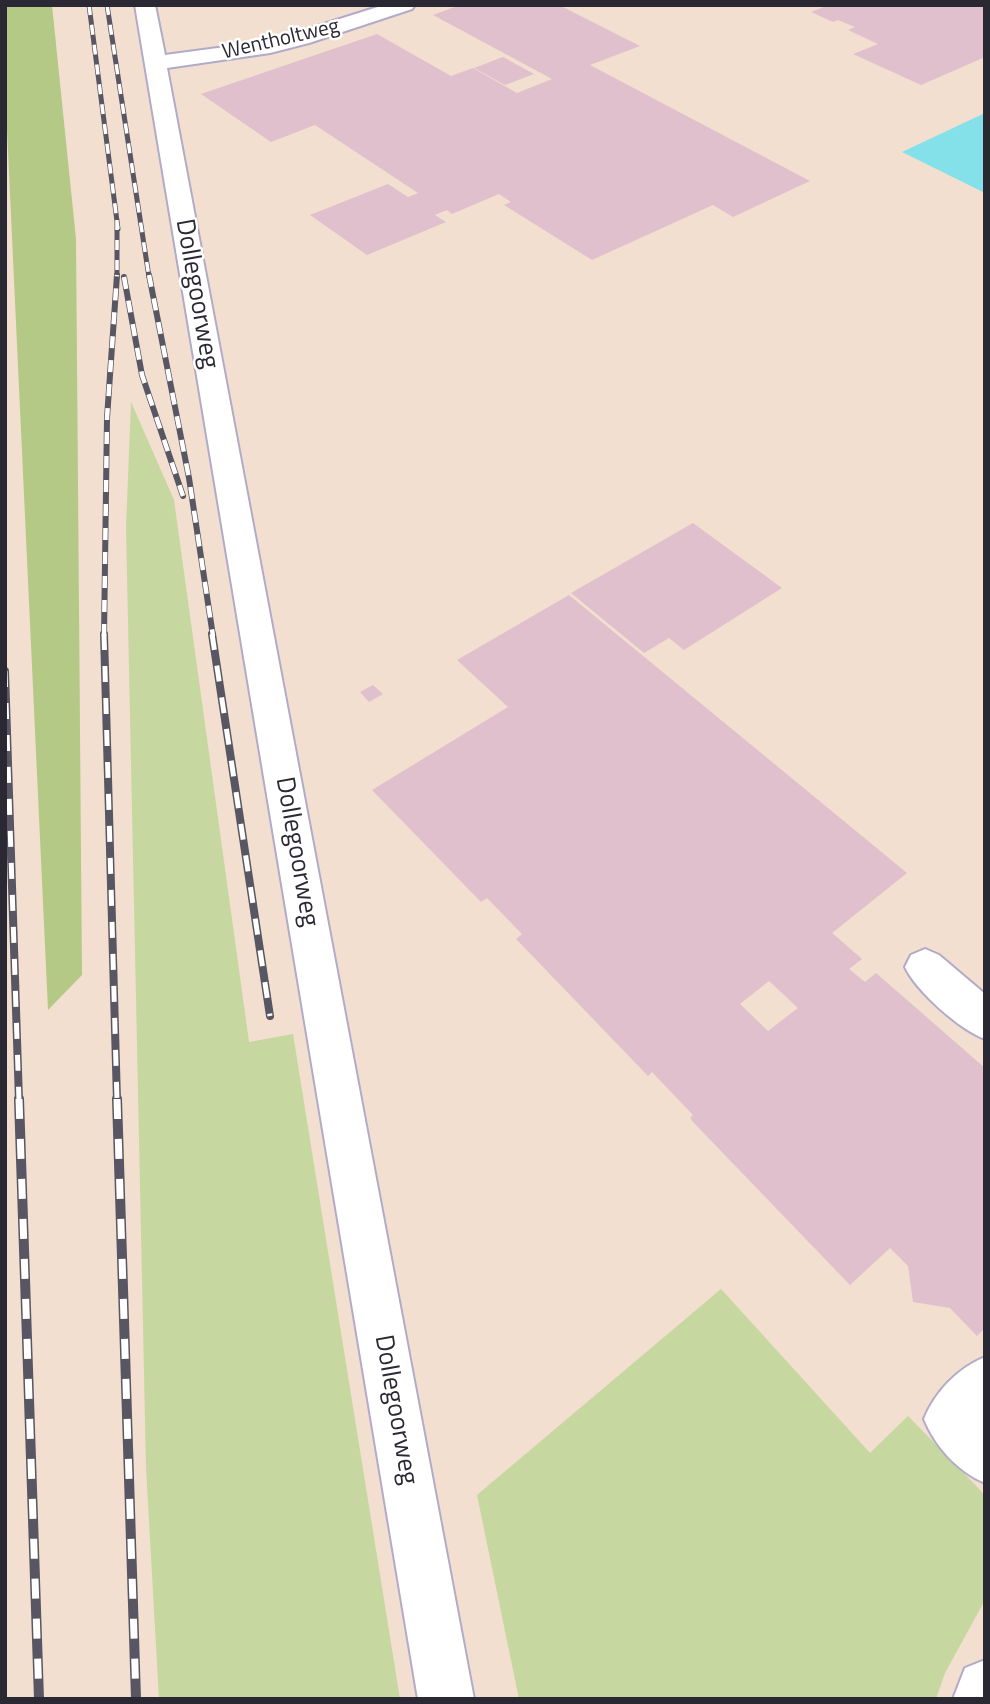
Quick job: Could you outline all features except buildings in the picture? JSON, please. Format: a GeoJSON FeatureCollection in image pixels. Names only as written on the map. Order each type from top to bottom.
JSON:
{"type":"FeatureCollection","features":[{"type":"Feature","properties":{"kind":"street","name":"Dollegoorweg"},"geometry":{"type":"LineString","coordinates":[[145,5],[446,1699]]}},
{"type":"Feature","properties":{"kind":"street","name":"Wentholtweg"},"geometry":{"type":"LineString","coordinates":[[155,63],[270,47],[405,5]]}},
{"type":"Feature","properties":{"kind":"street"},"geometry":{"type":"LineString","coordinates":[[925,967],[985,1020]]}},
{"type":"Feature","properties":{"kind":"street"},"geometry":{"type":"LineString","coordinates":[[985,1382],[949,1419],[985,1457]]}},
{"type":"Feature","properties":{"kind":"street"},"geometry":{"type":"LineString","coordinates":[[981,1699],[985,1688]]}},
{"type":"Feature","properties":{"kind":"shaded area"},"geometry":{"type":"Polygon","coordinates":[[[5,5],[985,5],[985,1699],[5,1699],[5,5]]]}},
{"type":"Feature","properties":{"kind":"green space"},"geometry":{"type":"Polygon","coordinates":[[[5,5],[52,5],[76,239],[82,975],[48,1010],[5,87],[5,5]]]}},
{"type":"Feature","properties":{"kind":"green space"},"geometry":{"type":"Polygon","coordinates":[[[131,402],[174,500],[249,1042],[293,1034],[400,1699],[159,1699],[146,1467],[126,528],[131,402]]]}},
{"type":"Feature","properties":{"kind":"green space"},"geometry":{"type":"Polygon","coordinates":[[[721,1289],[870,1453],[908,1416],[982,1492],[985,1500],[985,1600],[945,1673],[936,1699],[519,1699],[477,1495],[721,1289]]]}},
{"type":"Feature","properties":{"kind":"water"},"geometry":{"type":"Polygon","coordinates":[[[985,113],[985,193],[902,152],[985,113]]]}},
{"type":"Feature","properties":{"kind":"railway"},"geometry":{"type":"LineString","coordinates":[[89,5],[117,221]]}},
{"type":"Feature","properties":{"kind":"railway"},"geometry":{"type":"LineString","coordinates":[[107,5],[149,277]]}},
{"type":"Feature","properties":{"kind":"railway"},"geometry":{"type":"LineString","coordinates":[[117,221],[118,229]]}},
{"type":"Feature","properties":{"kind":"railway"},"geometry":{"type":"LineString","coordinates":[[117,221],[117,275]]}},
{"type":"Feature","properties":{"kind":"railway"},"geometry":{"type":"LineString","coordinates":[[104,635],[107,418],[117,275]]}},
{"type":"Feature","properties":{"kind":"railway"},"geometry":{"type":"LineString","coordinates":[[149,275],[189,478],[213,636]]}},
{"type":"Feature","properties":{"kind":"railway"},"geometry":{"type":"LineString","coordinates":[[124,277],[142,375],[183,496]]}},
{"type":"Feature","properties":{"kind":"railway"},"geometry":{"type":"LineString","coordinates":[[212,634],[270,1016]]}},
{"type":"Feature","properties":{"kind":"railway"},"geometry":{"type":"LineString","coordinates":[[104,635],[117,1101]]}},
{"type":"Feature","properties":{"kind":"railway"},"geometry":{"type":"LineString","coordinates":[[5,671],[19,1101]]}},
{"type":"Feature","properties":{"kind":"railway"},"geometry":{"type":"LineString","coordinates":[[19,1099],[39,1699]]}},
{"type":"Feature","properties":{"kind":"railway"},"geometry":{"type":"LineString","coordinates":[[117,1099],[136,1699]]}}]}
